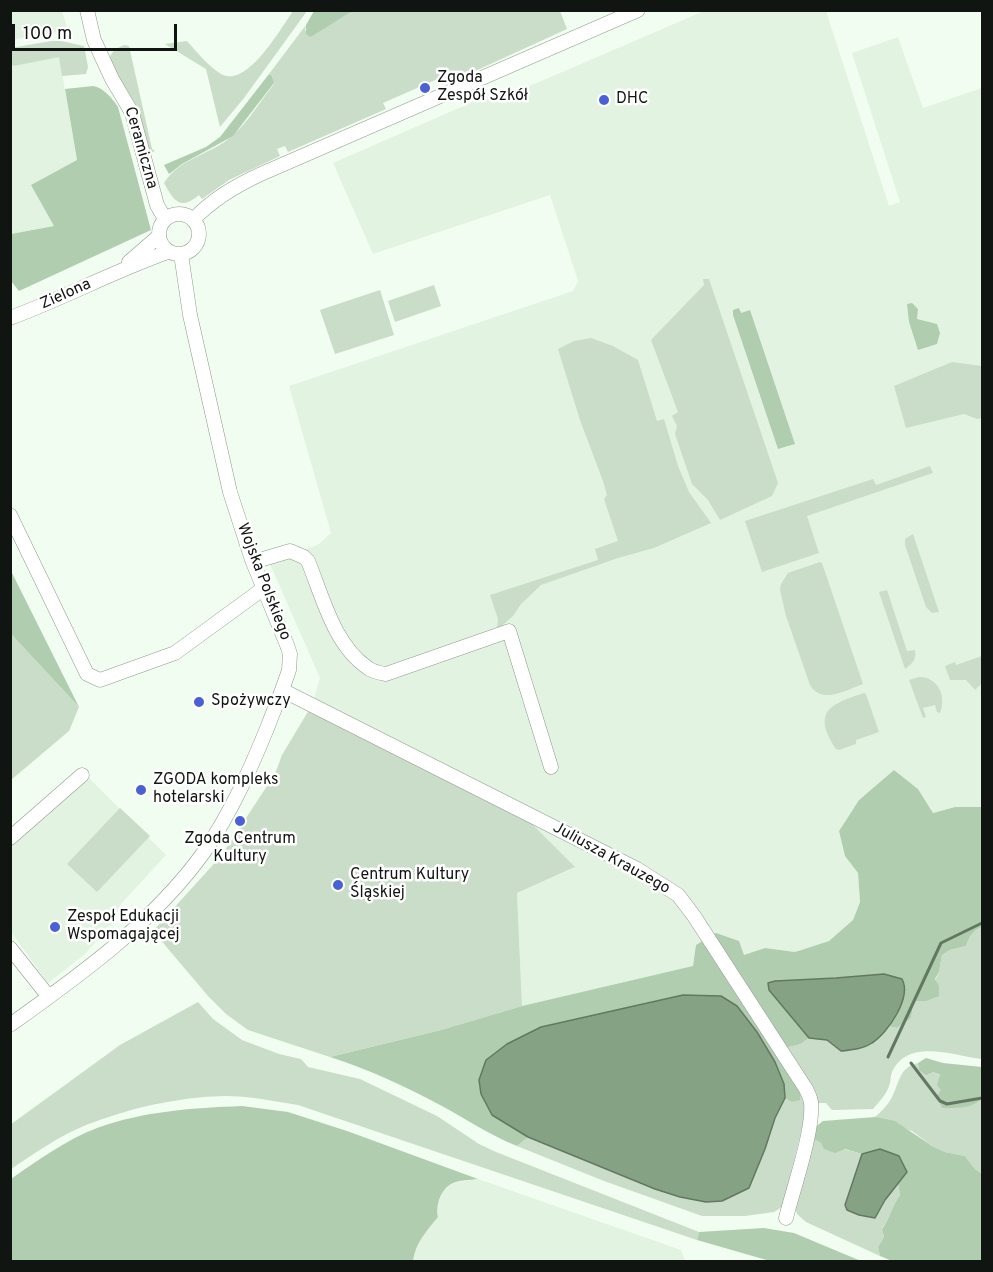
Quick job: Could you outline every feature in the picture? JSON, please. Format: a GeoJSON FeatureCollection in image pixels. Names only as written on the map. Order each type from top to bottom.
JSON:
{"type":"FeatureCollection","features":[{"type":"Feature","properties":{"kind":"street","name":"Ceramiczna"},"geometry":{"type":"LineString","coordinates":[[87,10],[94,40],[112,79],[132,113],[157,205],[165,219]]}},
{"type":"Feature","properties":{"kind":"street"},"geometry":{"type":"LineString","coordinates":[[193,220],[217,198],[252,178],[638,10]]}},
{"type":"Feature","properties":{"kind":"street"},"geometry":{"type":"LineString","coordinates":[[183,215],[193,220],[198,230],[198,241],[191,249],[175,253],[162,245],[159,236],[165,219],[183,215]]}},
{"type":"Feature","properties":{"kind":"street","name":"Zielona"},"geometry":{"type":"LineString","coordinates":[[121,269],[159,236]]}},
{"type":"Feature","properties":{"kind":"street","name":"Zielona"},"geometry":{"type":"LineString","coordinates":[[10,318],[78,290],[121,269],[175,253]]}},
{"type":"Feature","properties":{"kind":"street","name":"Wojska Polskiego"},"geometry":{"type":"LineString","coordinates":[[10,1025],[92,966],[161,902],[195,864],[231,808],[253,762],[289,670],[290,654],[253,562],[230,492],[175,253]]}},
{"type":"Feature","properties":{"kind":"street"},"geometry":{"type":"LineString","coordinates":[[10,515],[87,674],[100,680],[175,652],[264,588]]}},
{"type":"Feature","properties":{"kind":"street"},"geometry":{"type":"LineString","coordinates":[[253,562],[290,551],[304,557],[308,561],[335,628],[347,650],[369,670],[386,674],[509,631],[551,767]]}},
{"type":"Feature","properties":{"kind":"street","name":"Juliusza Krauzego"},"geometry":{"type":"LineString","coordinates":[[282,690],[637,869],[678,896],[694,916],[811,1100],[811,1116],[786,1218]]}},
{"type":"Feature","properties":{"kind":"street"},"geometry":{"type":"LineString","coordinates":[[10,838],[82,775]]}},
{"type":"Feature","properties":{"kind":"street"},"geometry":{"type":"LineString","coordinates":[[10,948],[49,998]]}},
{"type":"Feature","properties":{"kind":"shaded area"},"geometry":{"type":"Polygon","coordinates":[[[11,10],[62,11],[68,30],[11,40],[11,10]]]}},
{"type":"Feature","properties":{"kind":"shaded area"},"geometry":{"type":"Polygon","coordinates":[[[352,10],[560,11],[567,29],[462,77],[458,70],[383,103],[386,109],[288,152],[285,146],[277,149],[280,156],[229,180],[202,199],[199,195],[182,203],[174,199],[164,183],[179,167],[225,142],[244,123],[274,84],[269,74],[306,25],[305,30],[311,37],[352,10]]]}},
{"type":"Feature","properties":{"kind":"shaded area"},"geometry":{"type":"Polygon","coordinates":[[[293,11],[307,11],[220,127],[206,69],[165,44],[187,41],[216,71],[231,76],[242,73],[252,65],[272,42],[293,11]]]}},
{"type":"Feature","properties":{"kind":"shaded area"},"geometry":{"type":"Polygon","coordinates":[[[314,11],[352,11],[311,37],[306,34],[306,25],[314,11]]]}},
{"type":"Feature","properties":{"kind":"shaded area"},"geometry":{"type":"Polygon","coordinates":[[[704,11],[826,11],[889,206],[900,202],[852,53],[898,37],[923,108],[982,88],[982,807],[955,807],[933,813],[918,789],[894,770],[859,800],[839,831],[845,856],[858,873],[860,902],[853,920],[829,941],[795,952],[765,948],[744,956],[522,1006],[517,893],[574,868],[312,705],[320,678],[270,564],[319,544],[331,533],[289,386],[573,291],[578,281],[550,195],[373,254],[333,163],[507,87],[511,94],[704,11]]]}},
{"type":"Feature","properties":{"kind":"shaded area"},"geometry":{"type":"Polygon","coordinates":[[[51,41],[84,46],[88,67],[86,74],[62,76],[59,57],[14,66],[11,64],[11,48],[51,41]]]}},
{"type":"Feature","properties":{"kind":"shaded area"},"geometry":{"type":"Polygon","coordinates":[[[124,45],[129,46],[152,149],[155,151],[150,153],[135,103],[109,62],[114,51],[124,45]]]}},
{"type":"Feature","properties":{"kind":"shaded area"},"geometry":{"type":"Polygon","coordinates":[[[59,56],[77,160],[54,226],[11,234],[10,64],[14,66],[59,56]]]}},
{"type":"Feature","properties":{"kind":"shaded area"},"geometry":{"type":"Polygon","coordinates":[[[269,74],[274,83],[233,136],[182,164],[169,174],[164,165],[206,147],[220,137],[269,74]]]}},
{"type":"Feature","properties":{"kind":"shaded area"},"geometry":{"type":"Polygon","coordinates":[[[93,86],[104,91],[118,107],[151,230],[19,291],[11,281],[11,234],[54,226],[31,185],[77,160],[65,89],[93,86]]]}},
{"type":"Feature","properties":{"kind":"shaded area"},"geometry":{"type":"Polygon","coordinates":[[[703,279],[709,279],[778,483],[772,496],[720,520],[708,500],[692,484],[675,434],[677,426],[672,416],[678,412],[651,340],[704,285],[703,279]]]}},
{"type":"Feature","properties":{"kind":"shaded area"},"geometry":{"type":"Polygon","coordinates":[[[434,285],[441,306],[395,322],[388,301],[434,285]]]}},
{"type":"Feature","properties":{"kind":"shaded area"},"geometry":{"type":"Polygon","coordinates":[[[380,290],[394,335],[335,354],[320,310],[380,290]]]}},
{"type":"Feature","properties":{"kind":"shaded area"},"geometry":{"type":"Polygon","coordinates":[[[912,303],[918,309],[917,319],[937,324],[940,333],[937,344],[918,350],[909,322],[907,304],[912,303]]]}},
{"type":"Feature","properties":{"kind":"shaded area"},"geometry":{"type":"Polygon","coordinates":[[[739,308],[741,313],[750,310],[795,444],[778,449],[733,315],[733,310],[739,308]]]}},
{"type":"Feature","properties":{"kind":"shaded area"},"geometry":{"type":"Polygon","coordinates":[[[591,338],[613,346],[638,360],[657,421],[664,419],[678,466],[689,492],[711,523],[654,548],[541,585],[497,630],[498,619],[490,595],[598,560],[595,549],[618,541],[604,499],[607,495],[603,481],[580,420],[558,349],[574,341],[591,338]]]}},
{"type":"Feature","properties":{"kind":"shaded area"},"geometry":{"type":"Polygon","coordinates":[[[952,362],[982,366],[982,418],[977,419],[964,414],[906,428],[894,386],[952,362]]]}},
{"type":"Feature","properties":{"kind":"shaded area"},"geometry":{"type":"Polygon","coordinates":[[[930,466],[933,473],[807,516],[819,553],[762,572],[745,521],[873,479],[876,485],[930,466]]]}},
{"type":"Feature","properties":{"kind":"shaded area"},"geometry":{"type":"Polygon","coordinates":[[[913,534],[939,612],[932,613],[926,607],[905,545],[905,539],[913,534]]]}},
{"type":"Feature","properties":{"kind":"shaded area"},"geometry":{"type":"Polygon","coordinates":[[[820,562],[863,684],[828,695],[815,691],[810,685],[786,616],[780,590],[788,573],[820,562]]]}},
{"type":"Feature","properties":{"kind":"shaded area"},"geometry":{"type":"Polygon","coordinates":[[[11,571],[79,707],[11,634],[11,571]]]}},
{"type":"Feature","properties":{"kind":"shaded area"},"geometry":{"type":"Polygon","coordinates":[[[887,590],[907,651],[915,650],[913,661],[905,669],[879,592],[887,590]]]}},
{"type":"Feature","properties":{"kind":"shaded area"},"geometry":{"type":"Polygon","coordinates":[[[11,634],[79,707],[69,731],[11,780],[11,634]]]}},
{"type":"Feature","properties":{"kind":"shaded area"},"geometry":{"type":"Polygon","coordinates":[[[982,656],[982,683],[975,690],[966,680],[950,680],[945,666],[955,662],[956,665],[982,656]]]}},
{"type":"Feature","properties":{"kind":"shaded area"},"geometry":{"type":"Polygon","coordinates":[[[919,677],[931,680],[939,689],[942,700],[940,713],[937,712],[935,705],[923,708],[926,717],[923,718],[909,680],[919,677]]]}},
{"type":"Feature","properties":{"kind":"shaded area"},"geometry":{"type":"Polygon","coordinates":[[[864,693],[879,732],[856,740],[856,744],[836,749],[825,726],[828,711],[842,701],[864,693]]]}},
{"type":"Feature","properties":{"kind":"shaded area"},"geometry":{"type":"Polygon","coordinates":[[[312,705],[509,801],[575,867],[517,893],[522,1006],[441,1030],[330,1057],[248,1030],[226,1014],[208,996],[153,931],[221,856],[275,774],[282,755],[312,705]]]}},
{"type":"Feature","properties":{"kind":"shaded area"},"geometry":{"type":"Polygon","coordinates":[[[894,770],[918,789],[933,813],[955,807],[982,807],[982,927],[972,934],[966,946],[950,950],[942,955],[939,972],[935,979],[939,986],[939,996],[926,1001],[914,1001],[911,1018],[897,1028],[888,1026],[896,1015],[884,974],[769,983],[769,990],[809,1038],[801,1044],[789,1047],[787,1051],[801,1090],[800,1100],[791,1102],[785,1098],[784,1084],[775,1062],[757,1032],[683,995],[541,1027],[507,1044],[486,1060],[492,1115],[528,1137],[517,1146],[400,1085],[330,1057],[441,1030],[522,1006],[693,966],[696,945],[716,933],[739,941],[744,955],[765,948],[795,952],[829,941],[853,920],[860,902],[858,873],[845,856],[839,831],[859,800],[894,770]]]}},
{"type":"Feature","properties":{"kind":"shaded area"},"geometry":{"type":"Polygon","coordinates":[[[86,775],[166,855],[121,904],[115,920],[85,954],[48,983],[11,932],[10,844],[86,775]]]}},
{"type":"Feature","properties":{"kind":"shaded area"},"geometry":{"type":"Polygon","coordinates":[[[120,808],[150,836],[97,892],[67,864],[120,808]]]}},
{"type":"Feature","properties":{"kind":"shaded area"},"geometry":{"type":"Polygon","coordinates":[[[982,927],[982,1059],[933,1051],[920,1052],[899,1061],[892,1072],[886,1092],[873,1109],[832,1110],[826,1103],[818,1103],[787,1051],[789,1047],[801,1044],[809,1038],[827,1040],[841,1051],[849,1050],[873,1041],[888,1026],[897,1028],[911,1018],[914,1001],[926,1001],[939,972],[942,955],[950,950],[966,946],[972,934],[982,927]]]}},
{"type":"Feature","properties":{"kind":"shaded area"},"geometry":{"type":"Polygon","coordinates":[[[884,974],[902,979],[904,995],[897,1014],[885,1031],[872,1043],[861,1048],[841,1051],[827,1040],[809,1038],[769,990],[768,983],[775,981],[884,974]]]}},
{"type":"Feature","properties":{"kind":"shaded area"},"geometry":{"type":"Polygon","coordinates":[[[683,995],[721,996],[737,1006],[757,1032],[775,1062],[784,1084],[785,1098],[775,1118],[749,1188],[722,1201],[706,1202],[680,1197],[528,1137],[492,1115],[481,1094],[479,1080],[486,1060],[507,1044],[541,1027],[683,995]]]}},
{"type":"Feature","properties":{"kind":"shaded area"},"geometry":{"type":"Polygon","coordinates":[[[198,1002],[213,1019],[242,1040],[279,1054],[301,1059],[308,1067],[360,1079],[437,1116],[479,1144],[496,1152],[699,1232],[697,1240],[298,1105],[243,1097],[189,1099],[154,1104],[120,1113],[66,1134],[11,1169],[10,1125],[120,1045],[198,1002]]]}},
{"type":"Feature","properties":{"kind":"shaded area"},"geometry":{"type":"Polygon","coordinates":[[[926,1058],[943,1063],[982,1067],[982,1098],[969,1106],[942,1108],[937,1096],[941,1090],[937,1085],[940,1075],[933,1072],[926,1075],[919,1070],[918,1063],[926,1058]]]}},
{"type":"Feature","properties":{"kind":"shaded area"},"geometry":{"type":"Polygon","coordinates":[[[918,1063],[919,1070],[933,1072],[982,1098],[982,1174],[965,1156],[945,1152],[932,1146],[912,1131],[875,1117],[889,1102],[903,1072],[911,1065],[918,1063]]]}},
{"type":"Feature","properties":{"kind":"shaded area"},"geometry":{"type":"Polygon","coordinates":[[[801,1090],[806,1111],[785,1198],[782,1207],[774,1212],[745,1216],[702,1216],[604,1181],[517,1146],[528,1137],[655,1189],[706,1202],[722,1201],[765,1149],[775,1118],[785,1098],[791,1102],[801,1090]]]}},
{"type":"Feature","properties":{"kind":"shaded area"},"geometry":{"type":"Polygon","coordinates":[[[242,1106],[288,1112],[478,1179],[456,1182],[445,1189],[438,1203],[438,1217],[419,1243],[413,1261],[11,1261],[11,1179],[42,1158],[63,1144],[115,1122],[169,1111],[242,1106]]]}},
{"type":"Feature","properties":{"kind":"shaded area"},"geometry":{"type":"Polygon","coordinates":[[[875,1117],[895,1121],[945,1152],[965,1156],[982,1174],[982,1261],[892,1261],[880,1256],[878,1247],[884,1237],[882,1229],[900,1195],[898,1184],[907,1172],[880,1149],[862,1154],[845,1149],[835,1153],[824,1149],[821,1143],[812,1138],[813,1129],[823,1121],[875,1117]]]}},
{"type":"Feature","properties":{"kind":"shaded area"},"geometry":{"type":"Polygon","coordinates":[[[812,1138],[821,1143],[862,1154],[859,1167],[859,1215],[875,1218],[885,1200],[898,1184],[900,1195],[882,1228],[884,1237],[878,1247],[880,1256],[806,1222],[797,1214],[794,1205],[812,1138]]]}},
{"type":"Feature","properties":{"kind":"shaded area"},"geometry":{"type":"Polygon","coordinates":[[[880,1149],[899,1156],[907,1172],[885,1200],[875,1218],[847,1210],[845,1205],[862,1154],[880,1149]]]}},
{"type":"Feature","properties":{"kind":"shaded area"},"geometry":{"type":"Polygon","coordinates":[[[478,1179],[681,1250],[685,1261],[413,1262],[414,1254],[423,1235],[438,1217],[436,1209],[442,1193],[451,1183],[478,1179]]]}},
{"type":"Feature","properties":{"kind":"shaded area"},"geometry":{"type":"Polygon","coordinates":[[[764,1228],[794,1233],[861,1261],[770,1261],[697,1240],[699,1232],[764,1228]]]}},
{"type":"Feature","properties":{"kind":"waterway"},"geometry":{"type":"LineString","coordinates":[[888,1057],[941,943],[982,923]]}},
{"type":"Feature","properties":{"kind":"waterway"},"geometry":{"type":"LineString","coordinates":[[911,1063],[940,1101],[947,1104],[982,1098]]}},
{"type":"Feature","properties":{"kind":"place","name":"Zgoda Zespół Szkół"},"geometry":{"type":"Point","coordinates":[425,88]}},
{"type":"Feature","properties":{"kind":"place","name":"DHC"},"geometry":{"type":"Point","coordinates":[604,100]}},
{"type":"Feature","properties":{"kind":"place","name":"Spożywczy"},"geometry":{"type":"Point","coordinates":[199,702]}},
{"type":"Feature","properties":{"kind":"place","name":"ZGODA kompleks hotelarski"},"geometry":{"type":"Point","coordinates":[141,790]}},
{"type":"Feature","properties":{"kind":"place","name":"Zgoda Centrum Kultury"},"geometry":{"type":"Point","coordinates":[240,821]}},
{"type":"Feature","properties":{"kind":"place","name":"Centrum Kultury Śląskiej"},"geometry":{"type":"Point","coordinates":[338,885]}},
{"type":"Feature","properties":{"kind":"place","name":"Zespoł Edukacji Wspomagającej"},"geometry":{"type":"Point","coordinates":[55,927]}}]}
